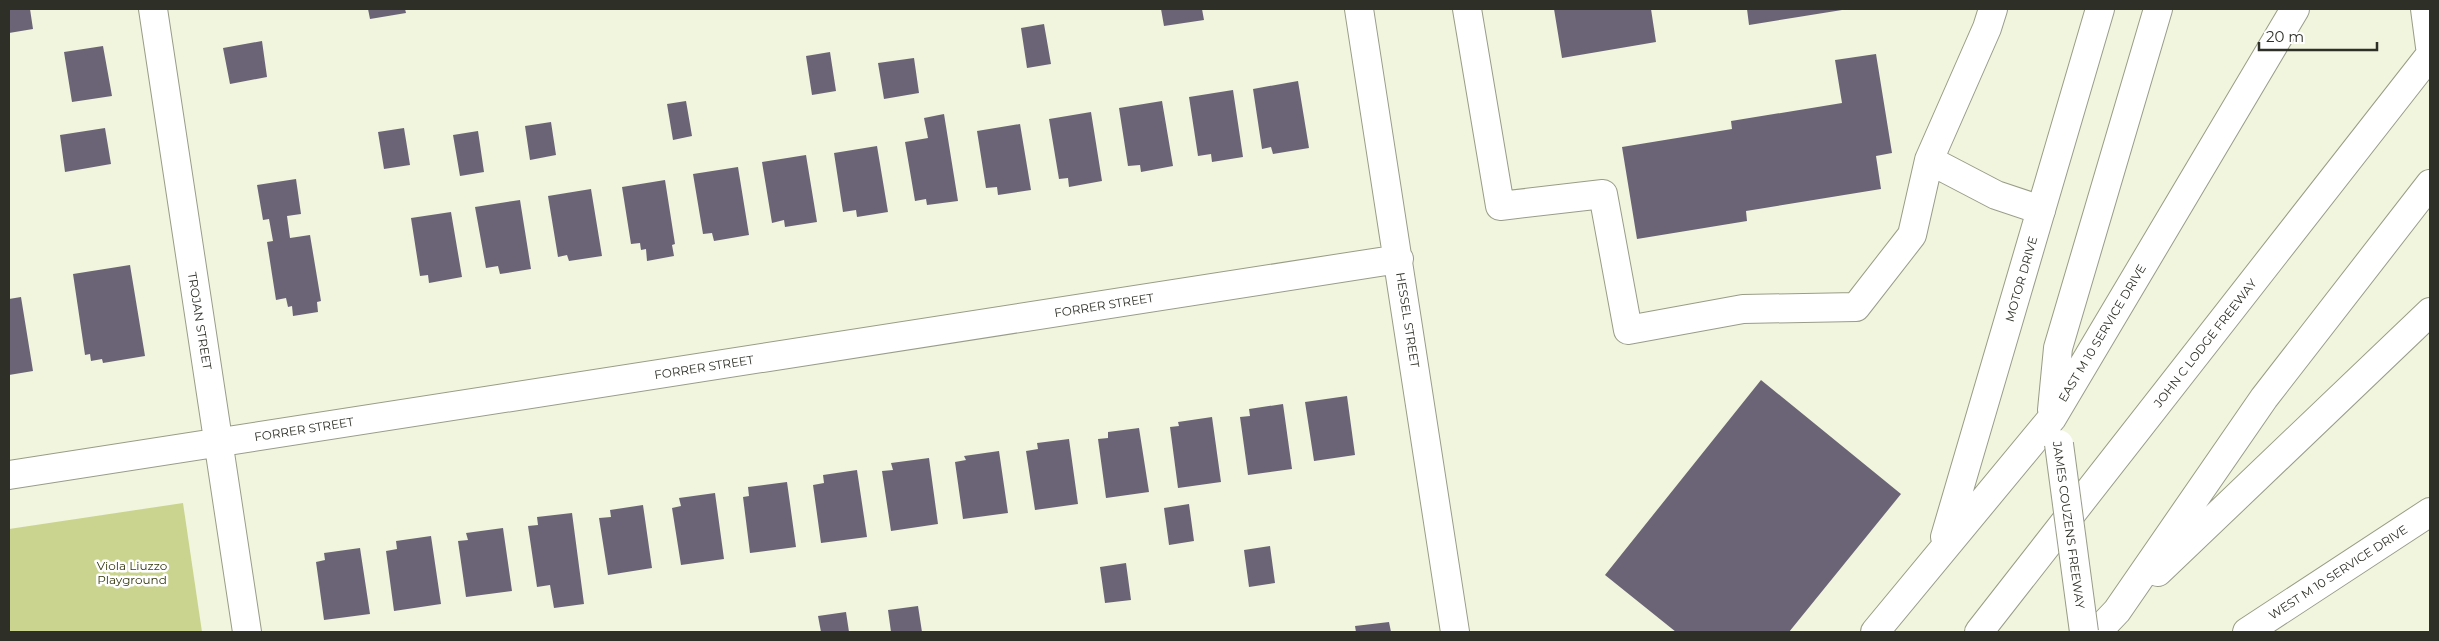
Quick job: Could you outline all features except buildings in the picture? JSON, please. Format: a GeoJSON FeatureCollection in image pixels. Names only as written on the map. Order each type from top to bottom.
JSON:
{"type":"FeatureCollection","features":[{"type":"Feature","properties":{"kind":"main road","name":"TROJAN STREET"},"geometry":{"type":"LineString","coordinates":[[153,9],[247,632]]}},
{"type":"Feature","properties":{"kind":"main road","name":"HESSEL STREET"},"geometry":{"type":"LineString","coordinates":[[1358,9],[1399,259],[1456,632]]}},
{"type":"Feature","properties":{"kind":"main road"},"geometry":{"type":"LineString","coordinates":[[1467,9],[1500,206],[1604,194],[1628,330],[1743,309],[1856,307],[1912,235],[1929,160],[1987,28],[1993,9]]}},
{"type":"Feature","properties":{"kind":"main road","name":"MOTOR DRIVE"},"geometry":{"type":"LineString","coordinates":[[1942,548],[2100,9]]}},
{"type":"Feature","properties":{"kind":"main road"},"geometry":{"type":"LineString","coordinates":[[2052,418],[2058,348],[2158,9]]}},
{"type":"Feature","properties":{"kind":"main road","name":"EAST M 10 SERVICE DRIVE"},"geometry":{"type":"LineString","coordinates":[[1875,632],[1942,548],[2052,418],[2295,9]]}},
{"type":"Feature","properties":{"kind":"main road"},"geometry":{"type":"LineString","coordinates":[[2424,9],[2430,48]]}},
{"type":"Feature","properties":{"kind":"main road","name":"JOHN C LODGE FREEWAY"},"geometry":{"type":"LineString","coordinates":[[1979,632],[2430,55]]}},
{"type":"Feature","properties":{"kind":"main road"},"geometry":{"type":"LineString","coordinates":[[1929,160],[1996,196],[2041,210]]}},
{"type":"Feature","properties":{"kind":"main road"},"geometry":{"type":"LineString","coordinates":[[2117,611],[2264,398],[2430,184]]}},
{"type":"Feature","properties":{"kind":"main road","name":"FORRER STREET"},"geometry":{"type":"LineString","coordinates":[[9,475],[1399,259]]}},
{"type":"Feature","properties":{"kind":"main road"},"geometry":{"type":"LineString","coordinates":[[2097,632],[2430,312]]}},
{"type":"Feature","properties":{"kind":"main road","name":"JAMES COUZENS FREEWAY"},"geometry":{"type":"LineString","coordinates":[[2052,418],[2059,444],[2084,632]]}},
{"type":"Feature","properties":{"kind":"main road","name":"WEST M 10 SERVICE DRIVE"},"geometry":{"type":"LineString","coordinates":[[2247,632],[2430,512]]}},
{"type":"Feature","properties":{"kind":"green space","name":"Viola Liuzzo Playground"},"geometry":{"type":"Polygon","coordinates":[[[183,503],[202,632],[9,632],[9,529],[183,503]]]}}]}
